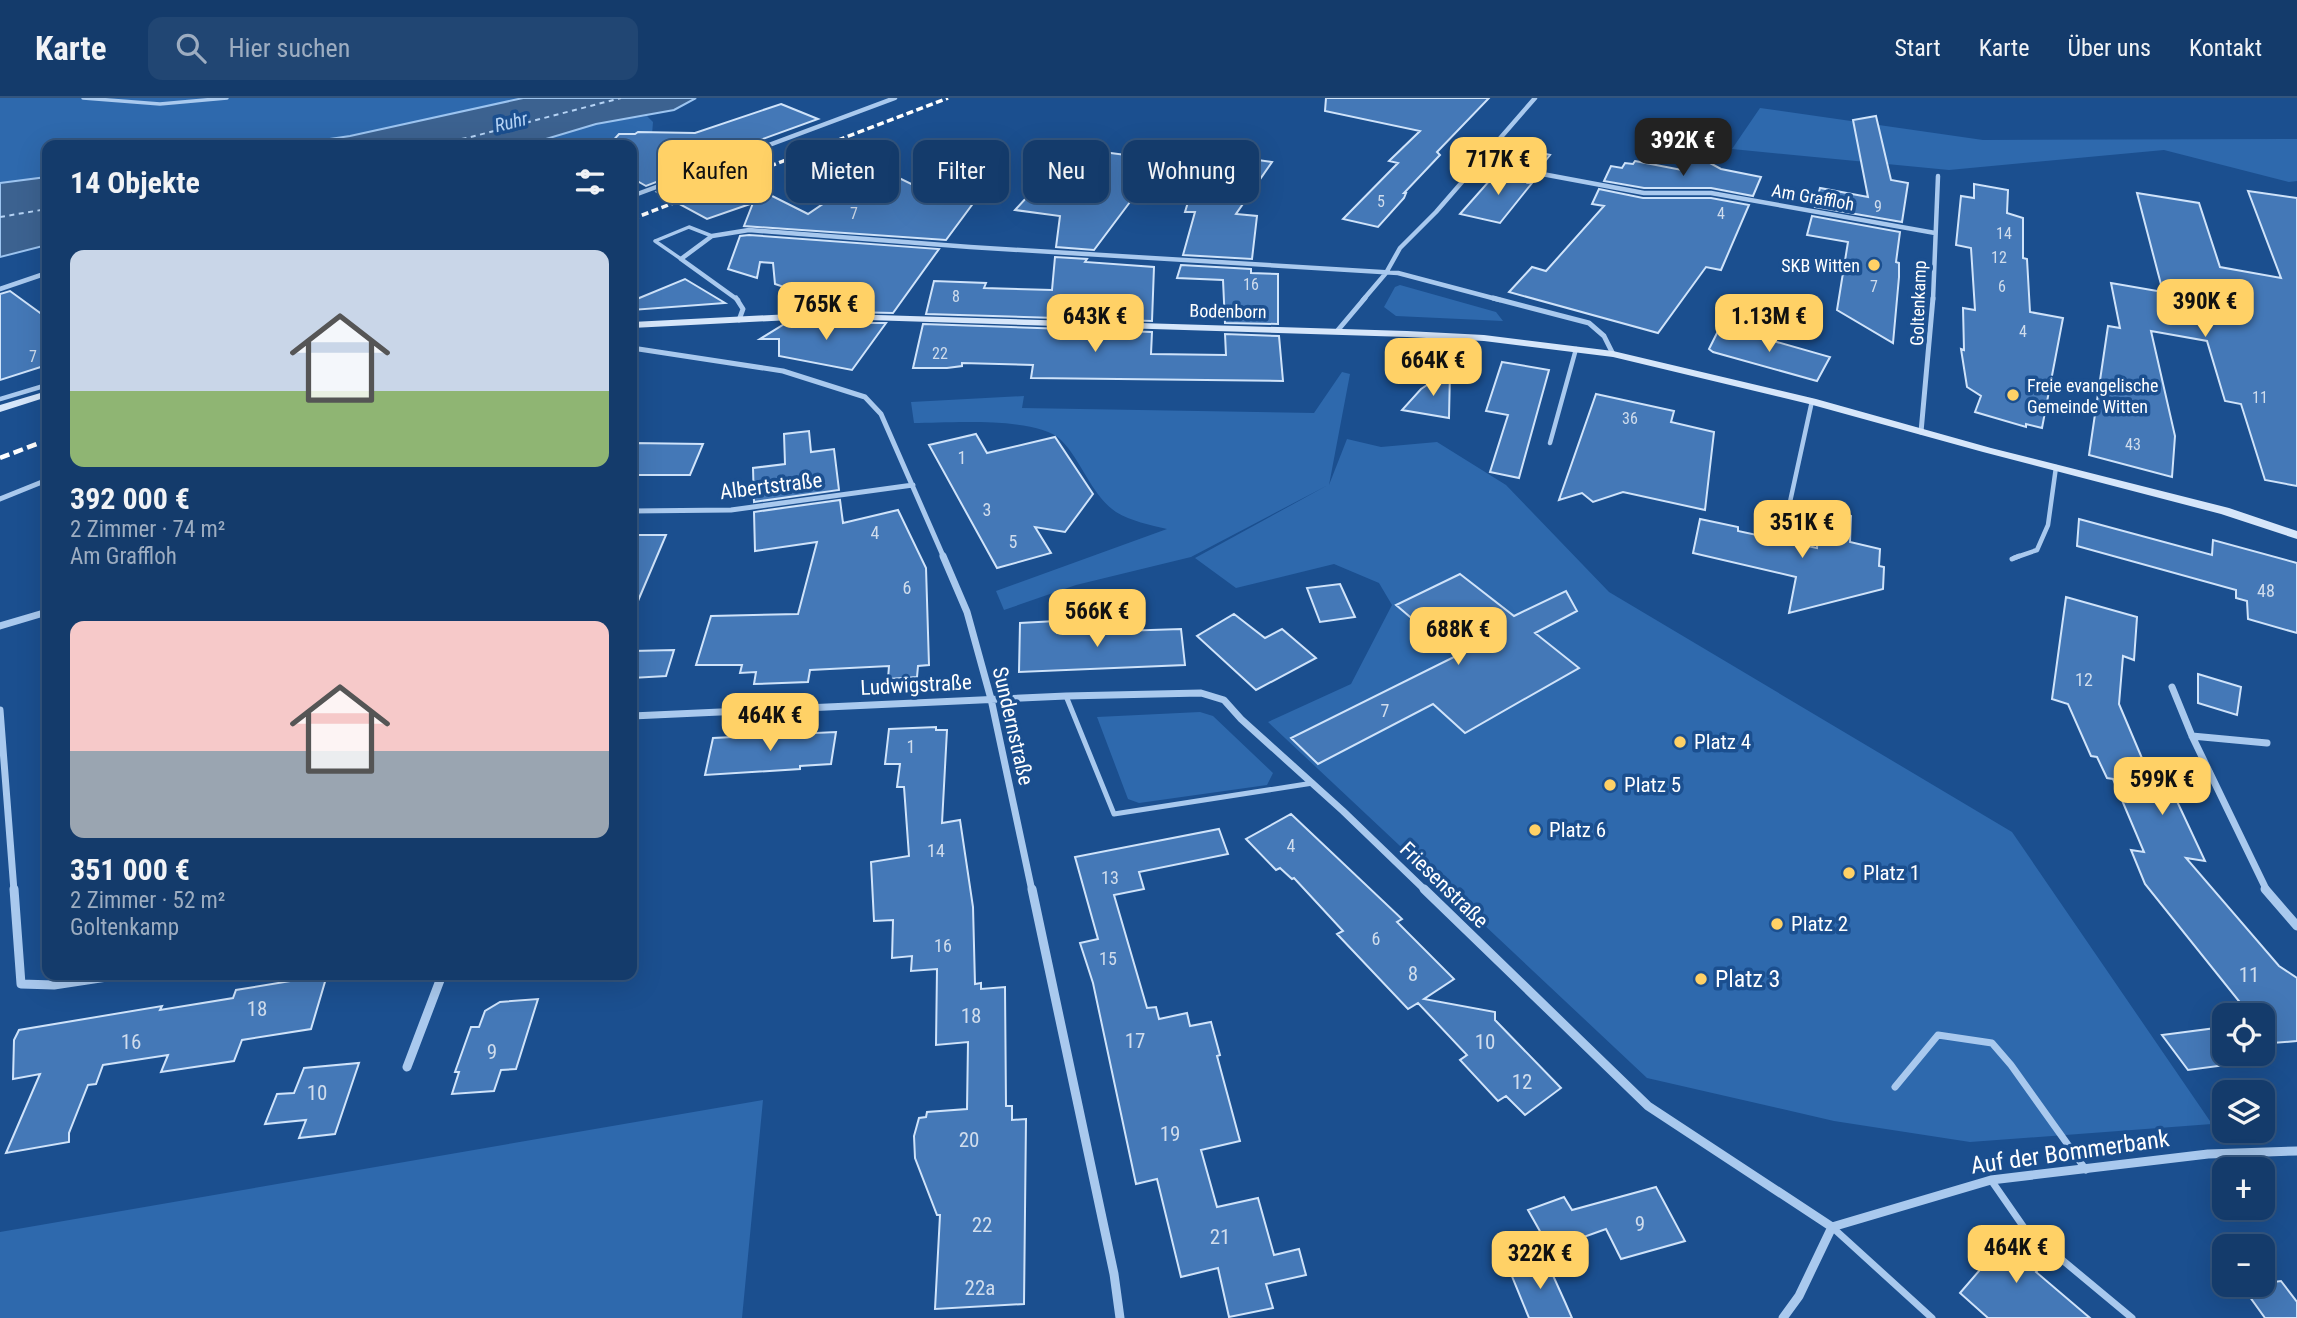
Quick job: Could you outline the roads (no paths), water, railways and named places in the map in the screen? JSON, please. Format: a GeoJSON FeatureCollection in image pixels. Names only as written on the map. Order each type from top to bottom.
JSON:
{"type":"FeatureCollection","features":[{"type":"Feature","properties":{"kind":"main road","name":"Bodenborn"},"geometry":{"type":"LineString","coordinates":[[637,325],[867,317],[1338,330],[1484,338],[1576,349],[1613,354],[1812,401],[2213,508],[2297,534]]}},
{"type":"Feature","properties":{"kind":"main road"},"geometry":{"type":"LineString","coordinates":[[0,410],[42,396]]}},
{"type":"Feature","properties":{"kind":"street"},"geometry":{"type":"LineString","coordinates":[[637,194],[895,98]]}},
{"type":"Feature","properties":{"kind":"street"},"geometry":{"type":"LineString","coordinates":[[1338,330],[1386,273],[1400,248],[1436,212],[1535,98]]}},
{"type":"Feature","properties":{"kind":"street","name":"Am Graffloh"},"geometry":{"type":"LineString","coordinates":[[1478,162],[1644,193],[1711,192],[1935,233]]}},
{"type":"Feature","properties":{"kind":"street","name":"Goltenkamp"},"geometry":{"type":"LineString","coordinates":[[1921,432],[1932,336],[1938,176]]}},
{"type":"Feature","properties":{"kind":"street"},"geometry":{"type":"LineString","coordinates":[[739,320],[743,309],[740,301],[681,258],[712,236],[749,230],[1415,276],[1589,324],[1602,332],[1609,341],[1613,354]]}},
{"type":"Feature","properties":{"kind":"street"},"geometry":{"type":"LineString","coordinates":[[0,289],[42,275]]}},
{"type":"Feature","properties":{"kind":"street","name":"Sundernstraße"},"geometry":{"type":"LineString","coordinates":[[637,349],[783,371],[865,397],[881,414],[967,612],[991,699],[1114,1274],[1120,1318]]}},
{"type":"Feature","properties":{"kind":"street"},"geometry":{"type":"LineString","coordinates":[[0,499],[42,482]]}},
{"type":"Feature","properties":{"kind":"street","name":"Albertstraße"},"geometry":{"type":"LineString","coordinates":[[637,511],[732,510],[913,485]]}},
{"type":"Feature","properties":{"kind":"street"},"geometry":{"type":"LineString","coordinates":[[0,626],[42,613]]}},
{"type":"Feature","properties":{"kind":"street"},"geometry":{"type":"LineString","coordinates":[[2172,687],[2262,885],[2297,926]]}},
{"type":"Feature","properties":{"kind":"street","name":"Friesenstraße"},"geometry":{"type":"LineString","coordinates":[[991,699],[1201,693],[1224,700],[1647,1106],[1832,1227]]}},
{"type":"Feature","properties":{"kind":"street","name":"Ludwigstraße"},"geometry":{"type":"LineString","coordinates":[[637,716],[991,699]]}},
{"type":"Feature","properties":{"kind":"street"},"geometry":{"type":"LineString","coordinates":[[0,710],[20,984],[54,985],[87,980]]}},
{"type":"Feature","properties":{"kind":"street"},"geometry":{"type":"LineString","coordinates":[[2192,736],[2267,743]]}},
{"type":"Feature","properties":{"kind":"street"},"geometry":{"type":"LineString","coordinates":[[407,1067],[440,980]]}},
{"type":"Feature","properties":{"kind":"street","name":"Auf der Bommerbank"},"geometry":{"type":"LineString","coordinates":[[1832,1227],[1991,1180],[2208,1154],[2297,1150]]}},
{"type":"Feature","properties":{"kind":"street"},"geometry":{"type":"LineString","coordinates":[[1783,1318],[1798,1296],[1832,1227]]}},
{"type":"Feature","properties":{"kind":"lane"},"geometry":{"type":"LineString","coordinates":[[83,98],[160,104],[227,98]]}},
{"type":"Feature","properties":{"kind":"lane"},"geometry":{"type":"LineString","coordinates":[[681,258],[655,241],[689,227],[712,236]]}},
{"type":"Feature","properties":{"kind":"lane"},"geometry":{"type":"LineString","coordinates":[[1550,443],[1576,349]]}},
{"type":"Feature","properties":{"kind":"lane"},"geometry":{"type":"LineString","coordinates":[[0,399],[42,386]]}},
{"type":"Feature","properties":{"kind":"lane"},"geometry":{"type":"LineString","coordinates":[[1783,534],[1812,401]]}},
{"type":"Feature","properties":{"kind":"lane"},"geometry":{"type":"LineString","coordinates":[[2012,559],[2037,550],[2048,525],[2056,467]]}},
{"type":"Feature","properties":{"kind":"lane"},"geometry":{"type":"LineString","coordinates":[[1066,696],[1114,814],[1313,783]]}},
{"type":"Feature","properties":{"kind":"lane"},"geometry":{"type":"LineString","coordinates":[[1895,1087],[1938,1035],[1993,1043],[2086,1170]]}},
{"type":"Feature","properties":{"kind":"lane"},"geometry":{"type":"LineString","coordinates":[[1991,1180],[2025,1229],[2132,1318]]}},
{"type":"Feature","properties":{"kind":"lane"},"geometry":{"type":"LineString","coordinates":[[1832,1227],[1932,1318]]}},
{"type":"Feature","properties":{"kind":"water","name":"Ruhr"},"geometry":{"type":"Polygon","coordinates":[[[523,98],[696,98],[674,110],[596,124],[543,140],[323,140],[523,98]]]}},
{"type":"Feature","properties":{"kind":"water"},"geometry":{"type":"Polygon","coordinates":[[[42,178],[42,246],[0,257],[0,183],[42,178]]]}},
{"type":"Feature","properties":{"kind":"railway"},"geometry":{"type":"LineString","coordinates":[[637,217],[948,98]]}},
{"type":"Feature","properties":{"kind":"railway"},"geometry":{"type":"LineString","coordinates":[[0,458],[42,442]]}},
{"type":"Feature","properties":{"kind":"place","name":"SKB Witten"},"geometry":{"type":"Point","coordinates":[1874,265]}},
{"type":"Feature","properties":{"kind":"place","name":"Freie evangelische Gemeinde Witten"},"geometry":{"type":"Point","coordinates":[2013,395]}},
{"type":"Feature","properties":{"kind":"place","name":"Platz 4"},"geometry":{"type":"Point","coordinates":[1680,742]}},
{"type":"Feature","properties":{"kind":"place","name":"Platz 5"},"geometry":{"type":"Point","coordinates":[1610,785]}},
{"type":"Feature","properties":{"kind":"place","name":"Platz 6"},"geometry":{"type":"Point","coordinates":[1535,830]}},
{"type":"Feature","properties":{"kind":"place","name":"Platz 1"},"geometry":{"type":"Point","coordinates":[1849,873]}},
{"type":"Feature","properties":{"kind":"place","name":"Platz 2"},"geometry":{"type":"Point","coordinates":[1777,924]}},
{"type":"Feature","properties":{"kind":"place","name":"Platz 3"},"geometry":{"type":"Point","coordinates":[1701,979]}}]}
